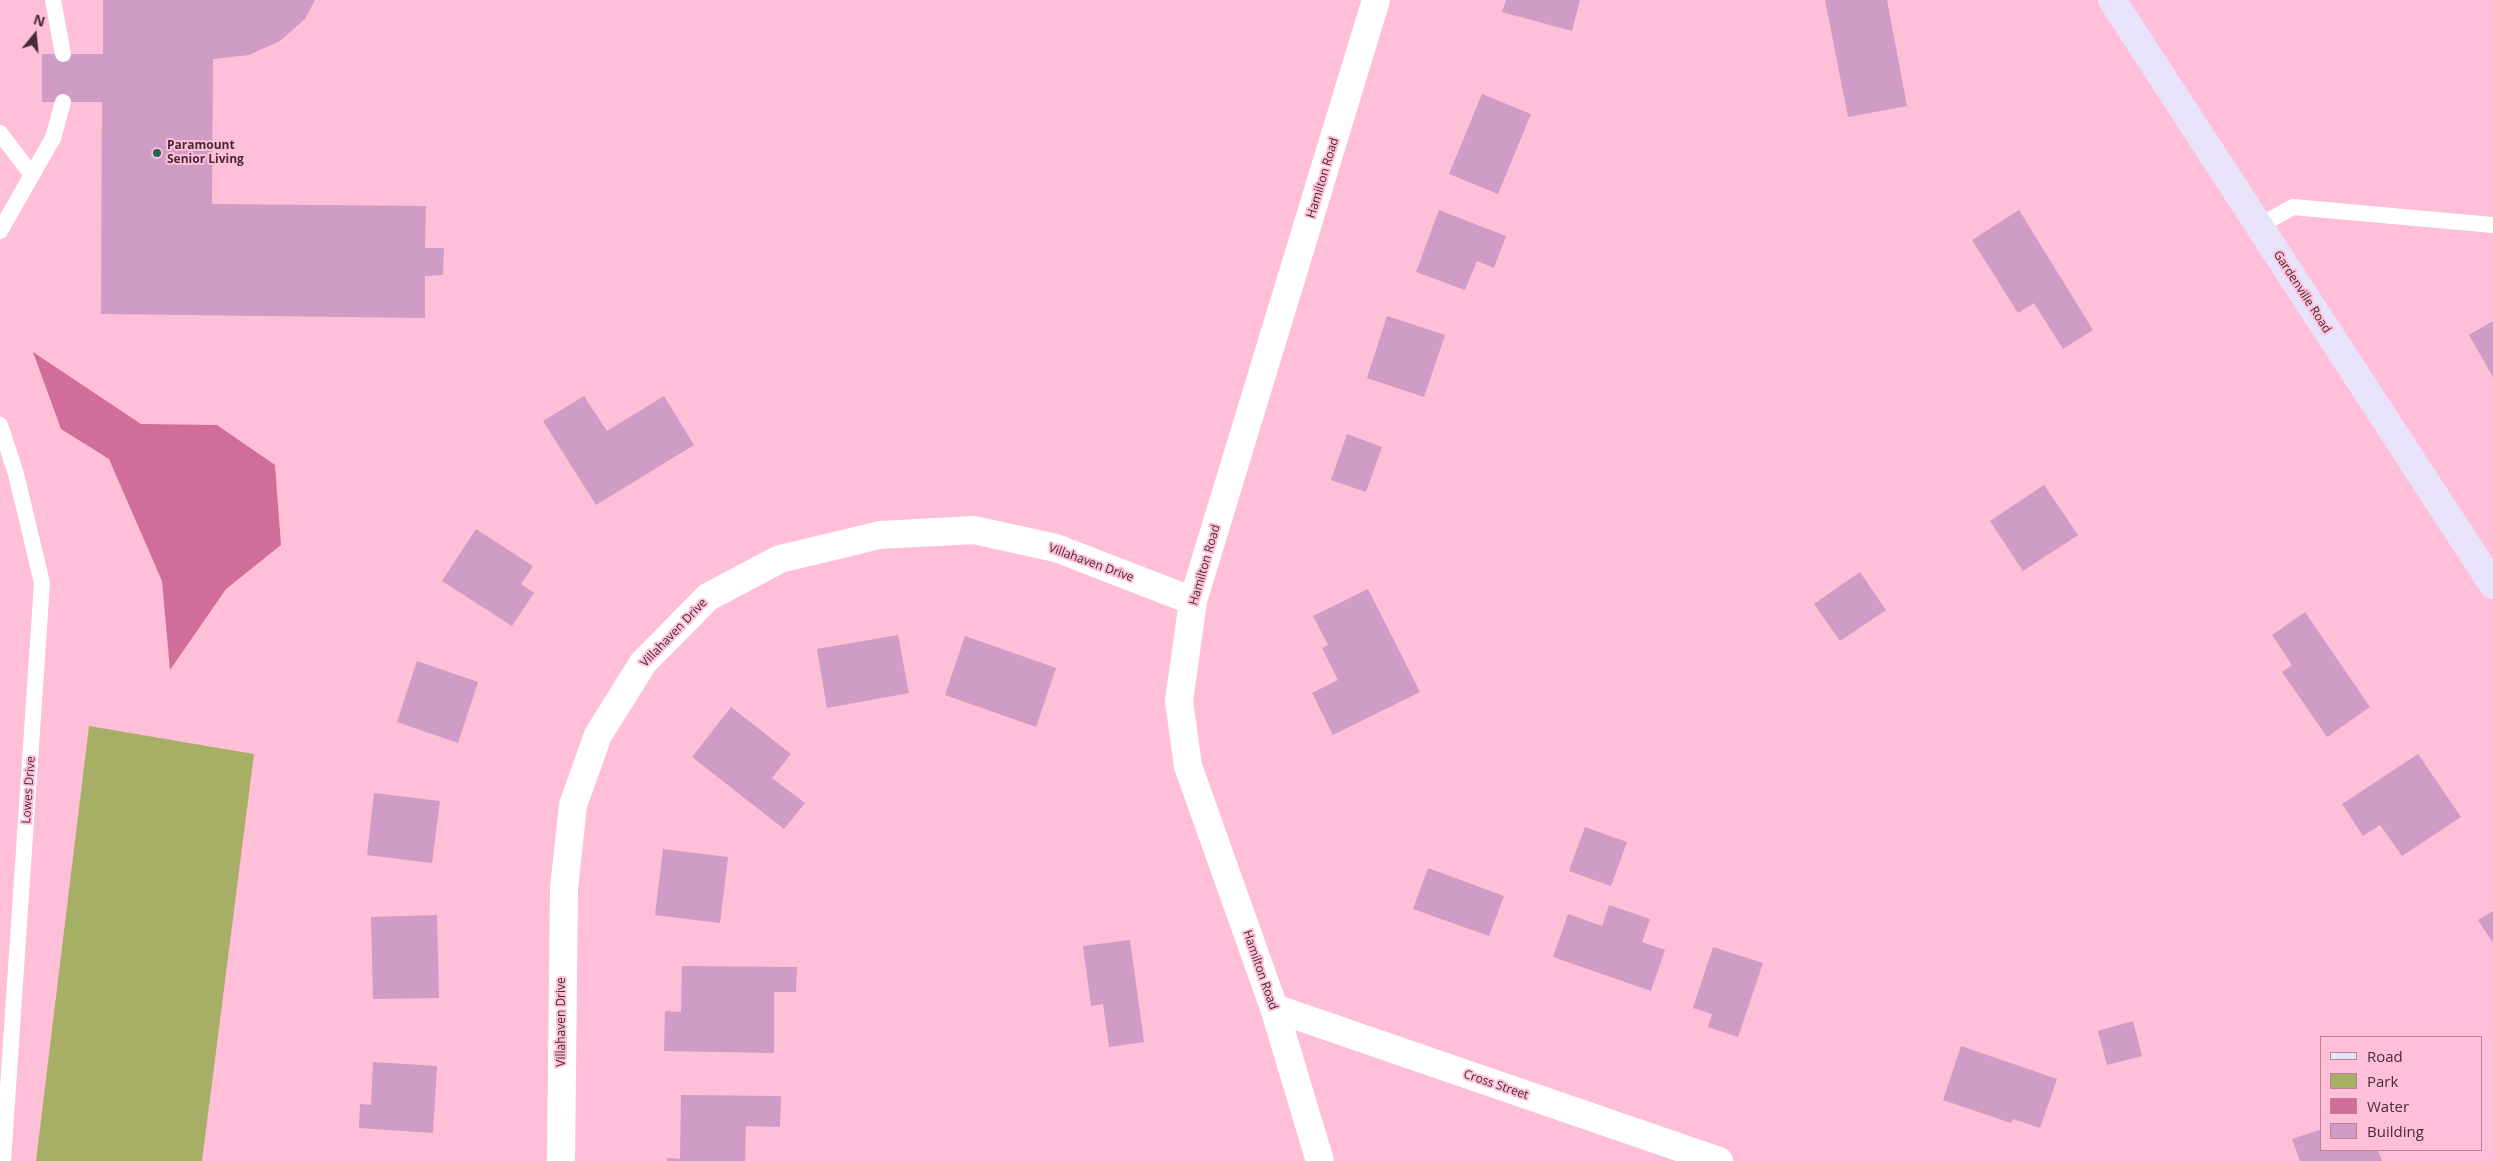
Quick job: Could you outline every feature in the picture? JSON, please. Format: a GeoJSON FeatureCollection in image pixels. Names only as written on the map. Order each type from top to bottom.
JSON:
{"type":"FeatureCollection","features":[{"type":"Feature","properties":{"kind":"street","name":"Hamilton Road"},"geometry":{"type":"LineString","coordinates":[[1320,1161],[1274,1008],[1188,766],[1179,701],[1193,601],[1376,0]]}},
{"type":"Feature","properties":{"kind":"street","name":"Gardenville Road"},"geometry":{"type":"LineString","coordinates":[[2112,0],[2493,585]]}},
{"type":"Feature","properties":{"kind":"street","name":"Villahaven Drive"},"geometry":{"type":"LineString","coordinates":[[562,1161],[564,888],[573,804],[598,735],[643,663],[708,597],[780,560],[880,535],[974,530],[1056,548],[1193,601]]}},
{"type":"Feature","properties":{"kind":"street","name":"Cross Street"},"geometry":{"type":"LineString","coordinates":[[1274,1008],[1718,1161]]}},
{"type":"Feature","properties":{"kind":"lane"},"geometry":{"type":"LineString","coordinates":[[53,0],[63,54]]}},
{"type":"Feature","properties":{"kind":"lane"},"geometry":{"type":"LineString","coordinates":[[0,231],[53,138],[63,102]]}},
{"type":"Feature","properties":{"kind":"lane"},"geometry":{"type":"LineString","coordinates":[[0,133],[32,175]]}},
{"type":"Feature","properties":{"kind":"lane"},"geometry":{"type":"LineString","coordinates":[[2259,226],[2293,207],[2493,224]]}},
{"type":"Feature","properties":{"kind":"lane","name":"Lowes Drive"},"geometry":{"type":"LineString","coordinates":[[0,425],[16,474],[42,583],[3,1161]]}},
{"type":"Feature","properties":{"kind":"green space"},"geometry":{"type":"Polygon","coordinates":[[[89,726],[254,754],[202,1161],[36,1161],[89,726]]]}},
{"type":"Feature","properties":{"kind":"water"},"geometry":{"type":"Polygon","coordinates":[[[33,352],[141,424],[217,425],[275,465],[281,545],[226,589],[170,670],[162,581],[109,459],[61,429],[33,352]]]}},
{"type":"Feature","properties":{"kind":"building","name":"Paramount Senior Living"},"geometry":{"type":"Polygon","coordinates":[[[103,0],[315,0],[305,19],[280,41],[249,55],[213,59],[212,204],[426,206],[425,248],[444,248],[443,275],[425,276],[425,318],[101,314],[102,102],[42,102],[42,54],[103,54],[103,0]]]}},
{"type":"Feature","properties":{"kind":"building"},"geometry":{"type":"Polygon","coordinates":[[[1506,0],[1580,0],[1572,31],[1502,12],[1506,0]]]}},
{"type":"Feature","properties":{"kind":"building"},"geometry":{"type":"Polygon","coordinates":[[[1825,0],[1887,0],[1907,106],[1848,117],[1825,0]]]}},
{"type":"Feature","properties":{"kind":"building"},"geometry":{"type":"Polygon","coordinates":[[[1482,94],[1531,114],[1498,194],[1449,174],[1482,94]]]}},
{"type":"Feature","properties":{"kind":"building"},"geometry":{"type":"Polygon","coordinates":[[[1439,210],[1506,236],[1494,268],[1477,261],[1465,290],[1416,272],[1439,210]]]}},
{"type":"Feature","properties":{"kind":"building"},"geometry":{"type":"Polygon","coordinates":[[[2019,210],[2093,330],[2063,349],[2034,303],[2018,313],[1972,240],[2019,210]]]}},
{"type":"Feature","properties":{"kind":"building"},"geometry":{"type":"Polygon","coordinates":[[[1387,316],[1445,335],[1424,397],[1367,378],[1387,316]]]}},
{"type":"Feature","properties":{"kind":"building"},"geometry":{"type":"Polygon","coordinates":[[[2493,321],[2493,377],[2469,335],[2493,321]]]}},
{"type":"Feature","properties":{"kind":"building"},"geometry":{"type":"Polygon","coordinates":[[[584,396],[607,431],[664,396],[694,445],[596,505],[543,421],[584,396]]]}},
{"type":"Feature","properties":{"kind":"building"},"geometry":{"type":"Polygon","coordinates":[[[1347,434],[1382,447],[1366,492],[1331,480],[1347,434]]]}},
{"type":"Feature","properties":{"kind":"building"},"geometry":{"type":"Polygon","coordinates":[[[2044,485],[2078,535],[2023,571],[1990,521],[2044,485]]]}},
{"type":"Feature","properties":{"kind":"building"},"geometry":{"type":"Polygon","coordinates":[[[476,529],[533,566],[521,584],[534,593],[512,626],[442,581],[476,529]]]}},
{"type":"Feature","properties":{"kind":"building"},"geometry":{"type":"Polygon","coordinates":[[[1860,572],[1886,610],[1840,641],[1814,604],[1860,572]]]}},
{"type":"Feature","properties":{"kind":"building"},"geometry":{"type":"Polygon","coordinates":[[[1368,589],[1420,692],[1333,735],[1312,693],[1338,680],[1322,648],[1328,645],[1313,616],[1368,589]]]}},
{"type":"Feature","properties":{"kind":"building"},"geometry":{"type":"Polygon","coordinates":[[[2305,612],[2370,707],[2327,737],[2282,672],[2292,665],[2272,635],[2305,612]]]}},
{"type":"Feature","properties":{"kind":"building"},"geometry":{"type":"Polygon","coordinates":[[[898,635],[909,693],[827,708],[817,649],[898,635]]]}},
{"type":"Feature","properties":{"kind":"building"},"geometry":{"type":"Polygon","coordinates":[[[965,636],[1056,668],[1036,727],[945,695],[965,636]]]}},
{"type":"Feature","properties":{"kind":"building"},"geometry":{"type":"Polygon","coordinates":[[[417,661],[478,682],[458,743],[397,722],[417,661]]]}},
{"type":"Feature","properties":{"kind":"building"},"geometry":{"type":"Polygon","coordinates":[[[731,707],[791,754],[772,778],[805,803],[784,829],[692,757],[731,707]]]}},
{"type":"Feature","properties":{"kind":"building"},"geometry":{"type":"Polygon","coordinates":[[[2418,754],[2461,817],[2402,856],[2380,825],[2363,836],[2342,804],[2418,754]]]}},
{"type":"Feature","properties":{"kind":"building"},"geometry":{"type":"Polygon","coordinates":[[[374,793],[440,801],[432,863],[367,855],[374,793]]]}},
{"type":"Feature","properties":{"kind":"building"},"geometry":{"type":"Polygon","coordinates":[[[1585,827],[1627,842],[1611,886],[1569,871],[1585,827]]]}},
{"type":"Feature","properties":{"kind":"building"},"geometry":{"type":"Polygon","coordinates":[[[663,849],[728,857],[720,923],[655,915],[663,849]]]}},
{"type":"Feature","properties":{"kind":"building"},"geometry":{"type":"Polygon","coordinates":[[[1428,868],[1504,896],[1489,936],[1413,909],[1428,868]]]}},
{"type":"Feature","properties":{"kind":"building"},"geometry":{"type":"Polygon","coordinates":[[[1609,905],[1650,919],[1642,942],[1665,950],[1651,991],[1553,957],[1568,914],[1602,926],[1609,905]]]}},
{"type":"Feature","properties":{"kind":"building"},"geometry":{"type":"Polygon","coordinates":[[[2493,911],[2493,943],[2478,920],[2493,911]]]}},
{"type":"Feature","properties":{"kind":"building"},"geometry":{"type":"Polygon","coordinates":[[[437,915],[439,998],[373,999],[371,917],[437,915]]]}},
{"type":"Feature","properties":{"kind":"building"},"geometry":{"type":"Polygon","coordinates":[[[1130,940],[1144,1042],[1109,1047],[1103,1004],[1091,1006],[1083,946],[1130,940]]]}},
{"type":"Feature","properties":{"kind":"building"},"geometry":{"type":"Polygon","coordinates":[[[1713,947],[1763,963],[1738,1037],[1708,1027],[1712,1014],[1693,1008],[1713,947]]]}},
{"type":"Feature","properties":{"kind":"building"},"geometry":{"type":"Polygon","coordinates":[[[682,966],[797,967],[796,992],[774,992],[774,1053],[664,1051],[665,1011],[681,1012],[682,966]]]}},
{"type":"Feature","properties":{"kind":"building"},"geometry":{"type":"Polygon","coordinates":[[[2133,1021],[2142,1056],[2107,1065],[2098,1031],[2133,1021]]]}},
{"type":"Feature","properties":{"kind":"building"},"geometry":{"type":"Polygon","coordinates":[[[1961,1046],[2057,1079],[2040,1128],[2013,1119],[2011,1123],[1943,1100],[1961,1046]]]}},
{"type":"Feature","properties":{"kind":"building"},"geometry":{"type":"Polygon","coordinates":[[[373,1062],[437,1066],[433,1133],[359,1128],[360,1104],[371,1105],[373,1062]]]}},
{"type":"Feature","properties":{"kind":"building"},"geometry":{"type":"Polygon","coordinates":[[[681,1095],[781,1096],[780,1127],[746,1126],[745,1161],[667,1161],[667,1158],[680,1159],[681,1095]]]}},
{"type":"Feature","properties":{"kind":"building"},"geometry":{"type":"Polygon","coordinates":[[[2320,1130],[2320,1151],[2378,1151],[2382,1161],[2300,1161],[2292,1139],[2320,1130]]]}},
{"type":"Feature","properties":{"kind":"place","name":"Paramount Senior Living"},"geometry":{"type":"Point","coordinates":[157,153]}}]}
